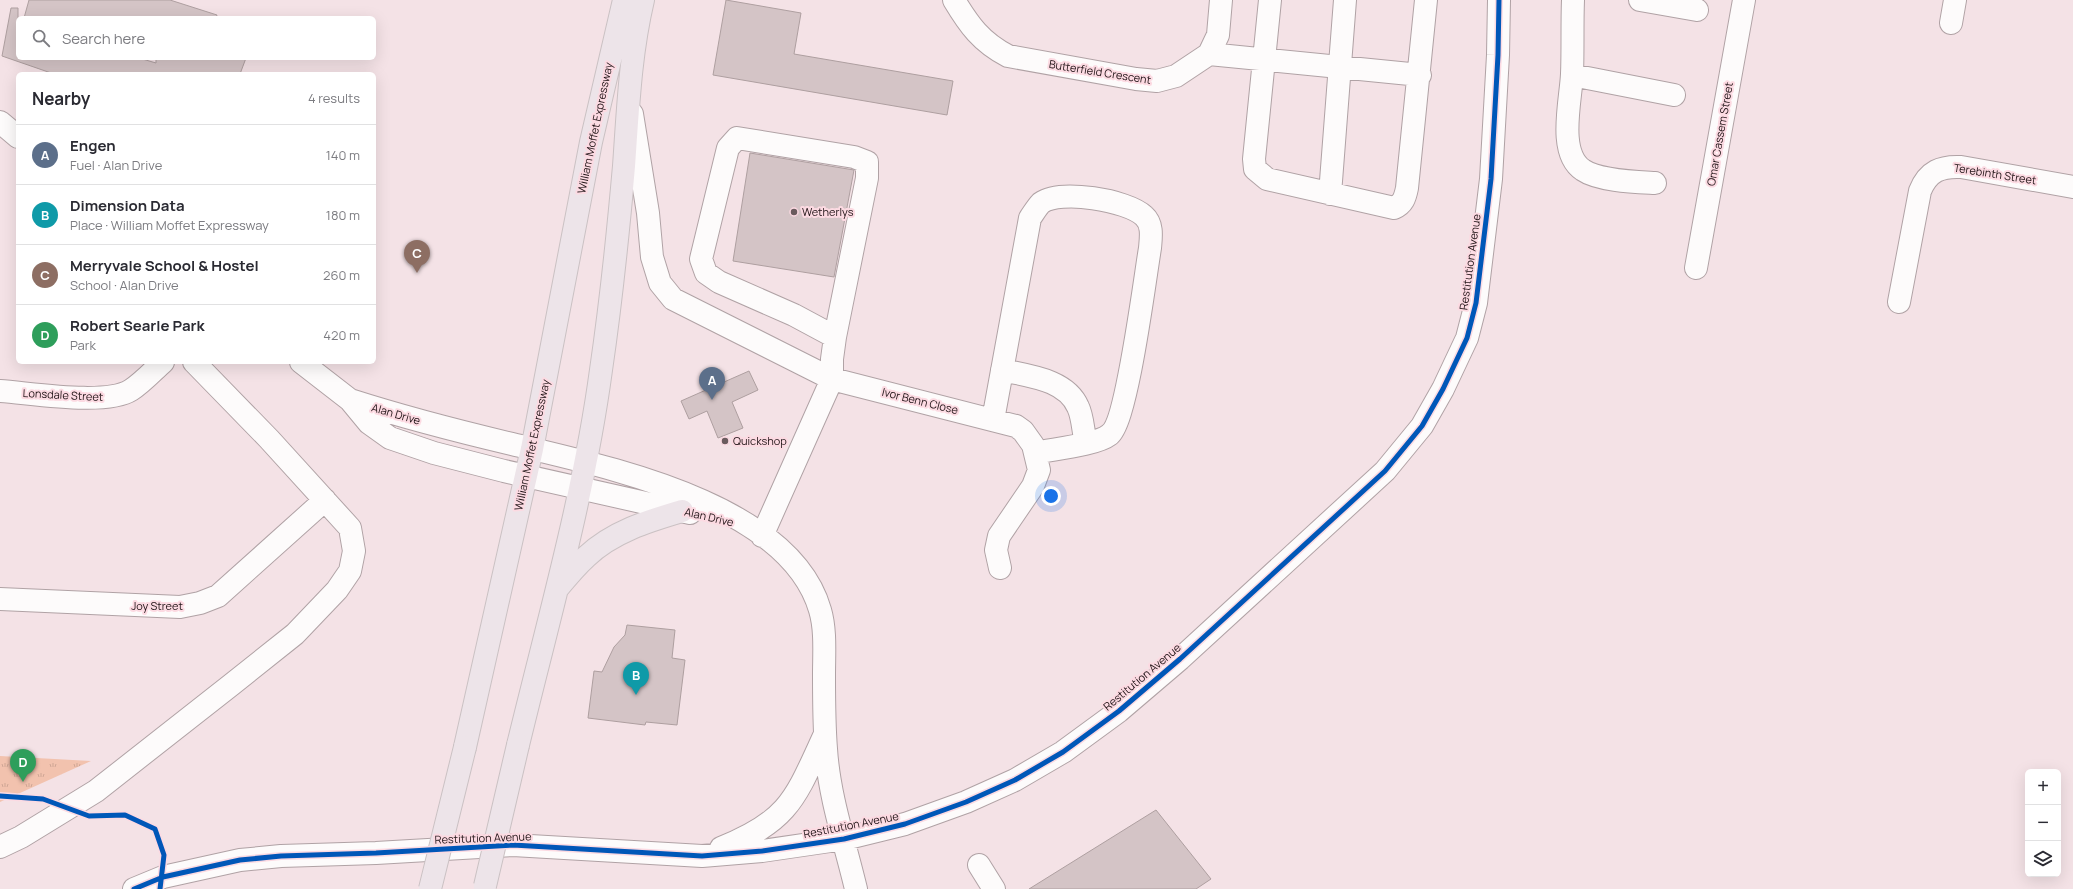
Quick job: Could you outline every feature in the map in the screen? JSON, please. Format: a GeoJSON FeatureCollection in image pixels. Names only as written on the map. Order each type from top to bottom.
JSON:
{"type":"FeatureCollection","features":[{"type":"Feature","properties":{"kind":"main road","name":"William Moffet Expressway"},"geometry":{"type":"LineString","coordinates":[[430,889],[465,747],[532,449],[591,142],[624,0]]}},
{"type":"Feature","properties":{"kind":"main road","name":"William Moffet Expressway"},"geometry":{"type":"LineString","coordinates":[[484,889],[586,461],[601,371],[611,296],[632,60],[644,0]]}},
{"type":"Feature","properties":{"kind":"main road"},"geometry":{"type":"LineString","coordinates":[[555,591],[586,556],[604,542],[650,520],[682,511]]}},
{"type":"Feature","properties":{"kind":"street","name":"Butterfield Crescent"},"geometry":{"type":"LineString","coordinates":[[954,0],[981,38],[991,47],[1008,56],[1136,79],[1157,81],[1176,76],[1209,54]]}},
{"type":"Feature","properties":{"kind":"street"},"geometry":{"type":"LineString","coordinates":[[1221,0],[1218,34],[1209,54],[1420,75]]}},
{"type":"Feature","properties":{"kind":"street"},"geometry":{"type":"LineString","coordinates":[[1270,0],[1254,159],[1255,168],[1267,179],[1385,208],[1394,208],[1400,205],[1406,197],[1420,75],[1426,0]]}},
{"type":"Feature","properties":{"kind":"street"},"geometry":{"type":"LineString","coordinates":[[1330,194],[1345,0]]}},
{"type":"Feature","properties":{"kind":"street","name":"Restitution Avenue"},"geometry":{"type":"LineString","coordinates":[[134,889],[163,877],[240,860],[281,856],[376,853],[513,845],[702,856],[762,851],[844,839],[905,824],[966,802],[1015,780],[1063,752],[1119,711],[1180,659],[1385,471],[1422,426],[1443,389],[1466,338],[1476,303],[1491,179],[1498,56],[1499,0]]}},
{"type":"Feature","properties":{"kind":"street"},"geometry":{"type":"LineString","coordinates":[[1573,0],[1572,74],[1567,122],[1569,148],[1575,162],[1583,170],[1593,175],[1655,183]]}},
{"type":"Feature","properties":{"kind":"street"},"geometry":{"type":"LineString","coordinates":[[1640,0],[1697,10]]}},
{"type":"Feature","properties":{"kind":"street","name":"Omar Cassem Street"},"geometry":{"type":"LineString","coordinates":[[1696,268],[1744,0]]}},
{"type":"Feature","properties":{"kind":"street"},"geometry":{"type":"LineString","coordinates":[[1951,23],[1955,0]]}},
{"type":"Feature","properties":{"kind":"street"},"geometry":{"type":"LineString","coordinates":[[1572,74],[1674,95]]}},
{"type":"Feature","properties":{"kind":"street","name":"Ivor Benn Close"},"geometry":{"type":"LineString","coordinates":[[628,92],[648,213],[652,257],[660,283],[673,299],[832,379],[1016,426],[1023,431],[1030,441],[1035,453],[1039,470],[1037,477],[997,541],[996,558],[1000,568]]}},
{"type":"Feature","properties":{"kind":"street"},"geometry":{"type":"LineString","coordinates":[[0,122],[16,135]]}},
{"type":"Feature","properties":{"kind":"street"},"geometry":{"type":"LineString","coordinates":[[835,337],[794,315],[719,282],[706,273],[701,260],[728,148],[737,138],[854,156],[867,162],[867,178],[835,337],[832,359],[832,379],[755,530],[786,553],[797,565],[812,589],[821,612],[824,643],[826,751],[836,810],[856,889]]}},
{"type":"Feature","properties":{"kind":"street","name":"Terebinth Street"},"geometry":{"type":"LineString","coordinates":[[1899,302],[1920,191],[1924,182],[1935,171],[1948,166],[1961,167],[2073,187]]}},
{"type":"Feature","properties":{"kind":"street"},"geometry":{"type":"LineString","coordinates":[[993,420],[1030,218],[1041,203],[1059,196],[1101,199],[1127,207],[1144,216],[1152,232],[1124,402],[1116,428],[1109,436],[1086,443],[1035,453]]}},
{"type":"Feature","properties":{"kind":"street","name":"Lonsdale Street"},"geometry":{"type":"LineString","coordinates":[[0,391],[91,398],[119,395],[130,391],[161,364]]}},
{"type":"Feature","properties":{"kind":"street"},"geometry":{"type":"LineString","coordinates":[[0,847],[21,837],[96,791],[295,634],[336,590],[350,571],[354,551],[352,535],[349,527],[196,364]]}},
{"type":"Feature","properties":{"kind":"street","name":"Alan Drive"},"geometry":{"type":"LineString","coordinates":[[304,364],[350,400],[369,423],[390,438],[434,453],[682,511],[755,530]]}},
{"type":"Feature","properties":{"kind":"street"},"geometry":{"type":"LineString","coordinates":[[1002,370],[1051,382],[1067,392],[1078,406],[1086,443]]}},
{"type":"Feature","properties":{"kind":"street","name":"Alan Drive"},"geometry":{"type":"LineString","coordinates":[[350,400],[407,418],[611,468],[702,501],[755,530]]}},
{"type":"Feature","properties":{"kind":"street","name":"Joy Street"},"geometry":{"type":"LineString","coordinates":[[0,599],[180,608],[200,603],[218,596],[325,500]]}},
{"type":"Feature","properties":{"kind":"street"},"geometry":{"type":"LineString","coordinates":[[702,856],[748,838],[769,824],[784,811],[799,790],[825,733]]}},
{"type":"Feature","properties":{"kind":"street"},"geometry":{"type":"LineString","coordinates":[[979,865],[994,889]]}},
{"type":"Feature","properties":{"kind":"green space"},"geometry":{"type":"Polygon","coordinates":[[[0,756],[91,761],[0,802],[0,756]]]}},
{"type":"Feature","properties":{"kind":"building"},"geometry":{"type":"Polygon","coordinates":[[[29,0],[170,0],[217,15],[217,16],[25,16],[29,0]]]}},
{"type":"Feature","properties":{"kind":"building"},"geometry":{"type":"Polygon","coordinates":[[[726,0],[801,13],[794,54],[953,81],[947,115],[713,75],[726,0]]]}},
{"type":"Feature","properties":{"kind":"building"},"geometry":{"type":"Polygon","coordinates":[[[11,8],[18,8],[18,16],[16,16],[16,60],[146,60],[156,63],[156,60],[245,60],[241,72],[48,72],[2,56],[11,8]]]}},
{"type":"Feature","properties":{"kind":"building","name":"Wetherlys"},"geometry":{"type":"Polygon","coordinates":[[[750,153],[854,170],[834,277],[733,261],[750,153]]]}},
{"type":"Feature","properties":{"kind":"building"},"geometry":{"type":"Polygon","coordinates":[[[749,371],[758,390],[732,402],[743,428],[718,438],[707,411],[689,419],[681,401],[749,371]]]}},
{"type":"Feature","properties":{"kind":"building"},"geometry":{"type":"Polygon","coordinates":[[[627,625],[675,630],[672,658],[685,660],[677,725],[646,722],[645,725],[588,718],[594,671],[602,672],[614,647],[625,635],[627,625]]]}},
{"type":"Feature","properties":{"kind":"building"},"geometry":{"type":"Polygon","coordinates":[[[1156,810],[1211,879],[1196,889],[1029,889],[1156,810]]]}},
{"type":"Feature","properties":{"kind":"cycle path"},"geometry":{"type":"LineString","coordinates":[[134,889],[163,877],[240,860],[281,856],[376,853],[513,845],[702,856],[762,851],[844,839],[905,824],[966,802],[1015,780],[1063,752],[1119,711],[1180,659],[1385,471],[1422,426],[1443,389],[1467,338],[1476,303],[1491,179],[1498,55],[1499,0]]}},
{"type":"Feature","properties":{"kind":"cycle path"},"geometry":{"type":"LineString","coordinates":[[0,796],[43,799],[89,816],[125,815],[155,829],[164,855],[160,889]]}},
{"type":"Feature","properties":{"kind":"place","name":"Wetherlys"},"geometry":{"type":"Point","coordinates":[794,212]}},
{"type":"Feature","properties":{"kind":"place","name":"Merryvale School & Hostel"},"geometry":{"type":"Point","coordinates":[417,273]}},
{"type":"Feature","properties":{"kind":"place","name":"Engen"},"geometry":{"type":"Point","coordinates":[712,400]}},
{"type":"Feature","properties":{"kind":"place","name":"Quickshop"},"geometry":{"type":"Point","coordinates":[725,441]}},
{"type":"Feature","properties":{"kind":"place","name":"Dimension Data"},"geometry":{"type":"Point","coordinates":[636,695]}},
{"type":"Feature","properties":{"kind":"place","name":"Robert Searle Park"},"geometry":{"type":"Point","coordinates":[23,782]}}]}
